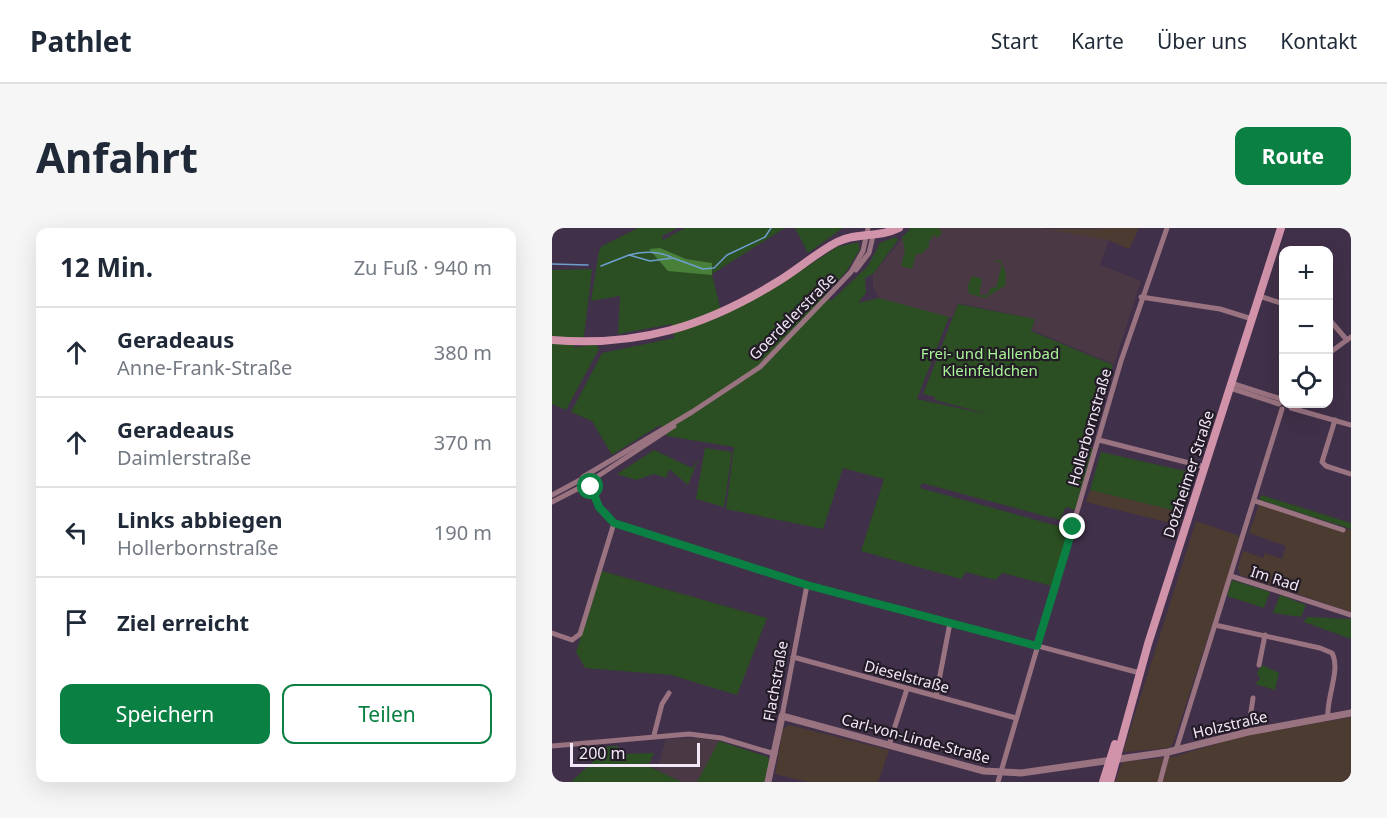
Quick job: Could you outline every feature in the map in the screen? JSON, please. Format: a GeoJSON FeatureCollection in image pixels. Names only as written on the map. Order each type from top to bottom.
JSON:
{"type":"FeatureCollection","features":[{"type":"Feature","properties":{"kind":"main road"},"geometry":{"type":"LineString","coordinates":[[886,234],[894,228]]}},
{"type":"Feature","properties":{"kind":"main road"},"geometry":{"type":"LineString","coordinates":[[552,340],[614,341],[684,328],[727,310],[770,286],[841,240],[869,233],[886,234],[899,228]]}},
{"type":"Feature","properties":{"kind":"main road","name":"Dotzheimer Straße"},"geometry":{"type":"LineString","coordinates":[[1106,780],[1281,228]]}},
{"type":"Feature","properties":{"kind":"street","name":"Hollerbornstraße"},"geometry":{"type":"LineString","coordinates":[[998,782],[1141,297],[1167,228]]}},
{"type":"Feature","properties":{"kind":"street","name":"Goerdelerstraße"},"geometry":{"type":"LineString","coordinates":[[592,480],[760,367],[866,258],[869,233]]}},
{"type":"Feature","properties":{"kind":"street"},"geometry":{"type":"LineString","coordinates":[[1259,296],[1279,302]]}},
{"type":"Feature","properties":{"kind":"street"},"geometry":{"type":"LineString","coordinates":[[1141,297],[1220,309],[1252,319]]}},
{"type":"Feature","properties":{"kind":"street"},"geometry":{"type":"LineString","coordinates":[[1333,322],[1349,338],[1333,351]]}},
{"type":"Feature","properties":{"kind":"street"},"geometry":{"type":"LineString","coordinates":[[1231,385],[1279,402]]}},
{"type":"Feature","properties":{"kind":"street","name":"Im Rad"},"geometry":{"type":"LineString","coordinates":[[1285,408],[1231,576],[1351,615]]}},
{"type":"Feature","properties":{"kind":"street"},"geometry":{"type":"LineString","coordinates":[[1295,408],[1351,425]]}},
{"type":"Feature","properties":{"kind":"street","name":"Goerdelerstraße"},"geometry":{"type":"LineString","coordinates":[[552,502],[692,412]]}},
{"type":"Feature","properties":{"kind":"street"},"geometry":{"type":"LineString","coordinates":[[1335,420],[1322,462],[1326,466],[1351,474]]}},
{"type":"Feature","properties":{"kind":"street"},"geometry":{"type":"LineString","coordinates":[[1099,440],[1205,467]]}},
{"type":"Feature","properties":{"kind":"street"},"geometry":{"type":"LineString","coordinates":[[583,481],[592,480],[589,488]]}},
{"type":"Feature","properties":{"kind":"street"},"geometry":{"type":"LineString","coordinates":[[583,481],[599,507],[614,523],[807,585],[1140,673]]}},
{"type":"Feature","properties":{"kind":"street","name":"Goerdelerstraße"},"geometry":{"type":"LineString","coordinates":[[552,495],[583,481]]}},
{"type":"Feature","properties":{"kind":"street"},"geometry":{"type":"LineString","coordinates":[[1255,501],[1343,530]]}},
{"type":"Feature","properties":{"kind":"street"},"geometry":{"type":"LineString","coordinates":[[552,633],[572,640],[580,634],[614,523]]}},
{"type":"Feature","properties":{"kind":"street"},"geometry":{"type":"LineString","coordinates":[[1160,782],[1231,576]]}},
{"type":"Feature","properties":{"kind":"street","name":"Flachstraße"},"geometry":{"type":"LineString","coordinates":[[768,782],[776,754],[807,585]]}},
{"type":"Feature","properties":{"kind":"street"},"geometry":{"type":"LineString","coordinates":[[936,696],[950,622]]}},
{"type":"Feature","properties":{"kind":"street"},"geometry":{"type":"LineString","coordinates":[[1215,625],[1328,651],[1334,657],[1335,662],[1328,702],[1328,717]]}},
{"type":"Feature","properties":{"kind":"street"},"geometry":{"type":"LineString","coordinates":[[1259,664],[1265,635]]}},
{"type":"Feature","properties":{"kind":"street","name":"Dieselstraße"},"geometry":{"type":"LineString","coordinates":[[793,657],[1016,718]]}},
{"type":"Feature","properties":{"kind":"street"},"geometry":{"type":"LineString","coordinates":[[889,745],[907,689]]}},
{"type":"Feature","properties":{"kind":"street"},"geometry":{"type":"LineString","coordinates":[[654,735],[662,704],[669,693]]}},
{"type":"Feature","properties":{"kind":"street"},"geometry":{"type":"LineString","coordinates":[[1248,732],[1253,698]]}},
{"type":"Feature","properties":{"kind":"street","name":"Holzstraße"},"geometry":{"type":"LineString","coordinates":[[1113,758],[1172,751],[1248,732],[1351,714]]}},
{"type":"Feature","properties":{"kind":"street","name":"Carl-von-Linde-Straße"},"geometry":{"type":"LineString","coordinates":[[782,716],[1000,773],[1021,773],[1113,758]]}},
{"type":"Feature","properties":{"kind":"street"},"geometry":{"type":"LineString","coordinates":[[552,746],[654,735],[689,734],[721,738],[776,754]]}},
{"type":"Feature","properties":{"kind":"street"},"geometry":{"type":"LineString","coordinates":[[1094,762],[1106,780]]}},
{"type":"Feature","properties":{"kind":"shaded area"},"geometry":{"type":"Polygon","coordinates":[[[911,228],[1041,228],[1109,240],[1100,265],[1141,281],[1114,364],[1032,330],[1035,319],[958,303],[952,318],[879,298],[873,288],[873,274],[911,228]]]}},
{"type":"Feature","properties":{"kind":"shaded area"},"geometry":{"type":"Polygon","coordinates":[[[1139,228],[1129,249],[1108,240],[1041,229],[1139,228]]]}},
{"type":"Feature","properties":{"kind":"shaded area"},"geometry":{"type":"Polygon","coordinates":[[[1090,490],[1181,512],[1178,525],[1086,502],[1090,490]]]}},
{"type":"Feature","properties":{"kind":"shaded area"},"geometry":{"type":"Polygon","coordinates":[[[1259,504],[1343,531],[1344,528],[1351,530],[1351,612],[1240,575],[1238,567],[1243,551],[1263,558],[1265,553],[1282,559],[1286,546],[1249,533],[1259,504]]]}},
{"type":"Feature","properties":{"kind":"shaded area"},"geometry":{"type":"Polygon","coordinates":[[[1196,521],[1240,536],[1227,579],[1173,744],[1169,748],[1125,752],[1124,749],[1196,521]]]}},
{"type":"Feature","properties":{"kind":"shaded area"},"geometry":{"type":"Polygon","coordinates":[[[1351,717],[1351,782],[1115,782],[1122,762],[1172,757],[1246,735],[1351,717]]]}},
{"type":"Feature","properties":{"kind":"shaded area"},"geometry":{"type":"Polygon","coordinates":[[[789,725],[889,750],[878,782],[808,782],[775,774],[783,729],[789,725]]]}},
{"type":"Feature","properties":{"kind":"shaded area"},"geometry":{"type":"Polygon","coordinates":[[[699,738],[719,741],[697,782],[682,782],[657,770],[666,739],[699,738]]]}},
{"type":"Feature","properties":{"kind":"green space","name":"Frei- und Hallenbad Kleinfeldchen"},"geometry":{"type":"Polygon","coordinates":[[[638,228],[678,228],[662,236],[663,240],[685,228],[785,228],[712,274],[722,316],[766,293],[837,247],[858,242],[860,249],[846,272],[826,293],[831,301],[868,266],[880,243],[896,237],[898,240],[873,274],[865,278],[866,293],[858,303],[879,298],[949,317],[917,399],[991,415],[935,400],[935,397],[923,394],[958,304],[1035,319],[1031,331],[1113,365],[1089,447],[1093,449],[1075,510],[1066,507],[1060,520],[922,483],[920,488],[1069,529],[1052,586],[1003,573],[995,580],[966,572],[961,579],[861,551],[884,479],[843,468],[823,529],[726,509],[734,447],[667,436],[660,425],[612,455],[592,421],[571,412],[602,353],[674,338],[672,324],[618,334],[620,296],[591,301],[599,251],[602,246],[638,228]],[[660,248],[712,274],[711,263],[686,259],[660,248]]]}},
{"type":"Feature","properties":{"kind":"green space"},"geometry":{"type":"Polygon","coordinates":[[[795,228],[843,228],[808,253],[795,228]]]}},
{"type":"Feature","properties":{"kind":"green space"},"geometry":{"type":"Polygon","coordinates":[[[911,228],[938,228],[942,232],[938,238],[934,235],[928,243],[930,245],[922,254],[916,254],[912,269],[901,266],[905,251],[902,237],[911,228]]]}},
{"type":"Feature","properties":{"kind":"green space"},"geometry":{"type":"Polygon","coordinates":[[[660,248],[686,259],[712,263],[712,275],[668,271],[649,249],[660,248]]]}},
{"type":"Feature","properties":{"kind":"green space"},"geometry":{"type":"Polygon","coordinates":[[[996,260],[1001,261],[1004,268],[1005,286],[985,298],[970,294],[967,288],[972,276],[982,279],[979,295],[988,295],[991,287],[996,288],[1002,264],[996,261],[992,267],[996,260]]]}},
{"type":"Feature","properties":{"kind":"green space"},"geometry":{"type":"Polygon","coordinates":[[[592,269],[584,336],[573,348],[596,344],[599,349],[566,410],[552,404],[552,270],[592,269]]]}},
{"type":"Feature","properties":{"kind":"green space"},"geometry":{"type":"Polygon","coordinates":[[[705,448],[732,452],[724,507],[696,499],[705,448]]]}},
{"type":"Feature","properties":{"kind":"green space"},"geometry":{"type":"Polygon","coordinates":[[[654,450],[692,468],[698,459],[688,485],[669,469],[666,478],[654,474],[636,480],[617,474],[654,450]]]}},
{"type":"Feature","properties":{"kind":"green space"},"geometry":{"type":"Polygon","coordinates":[[[1101,452],[1194,473],[1181,512],[1090,490],[1101,452]]]}},
{"type":"Feature","properties":{"kind":"green space"},"geometry":{"type":"Polygon","coordinates":[[[1261,495],[1351,523],[1351,529],[1260,500],[1261,495]]]}},
{"type":"Feature","properties":{"kind":"green space"},"geometry":{"type":"Polygon","coordinates":[[[602,571],[767,618],[737,695],[671,675],[585,668],[576,652],[602,571]]]}},
{"type":"Feature","properties":{"kind":"green space"},"geometry":{"type":"Polygon","coordinates":[[[1232,580],[1270,592],[1264,608],[1227,596],[1232,580]]]}},
{"type":"Feature","properties":{"kind":"green space"},"geometry":{"type":"Polygon","coordinates":[[[1280,595],[1306,605],[1301,617],[1273,613],[1280,595]]]}},
{"type":"Feature","properties":{"kind":"green space"},"geometry":{"type":"Polygon","coordinates":[[[1307,617],[1351,619],[1351,639],[1304,622],[1307,617]]]}},
{"type":"Feature","properties":{"kind":"green space"},"geometry":{"type":"Polygon","coordinates":[[[1262,665],[1279,673],[1275,690],[1255,684],[1260,679],[1257,673],[1262,665]]]}},
{"type":"Feature","properties":{"kind":"green space"},"geometry":{"type":"Polygon","coordinates":[[[719,741],[768,757],[770,763],[764,782],[697,782],[719,741]]]}},
{"type":"Feature","properties":{"kind":"green space"},"geometry":{"type":"Polygon","coordinates":[[[618,746],[618,754],[654,753],[648,766],[682,782],[571,782],[602,753],[602,747],[618,746]]]}},
{"type":"Feature","properties":{"kind":"waterway"},"geometry":{"type":"LineString","coordinates":[[601,266],[629,255],[650,261],[673,258],[703,269],[714,268],[727,255],[765,237],[771,228]]}},
{"type":"Feature","properties":{"kind":"waterway"},"geometry":{"type":"LineString","coordinates":[[629,255],[650,252],[671,257]]}},
{"type":"Feature","properties":{"kind":"waterway"},"geometry":{"type":"LineString","coordinates":[[552,264],[588,265]]}},
{"type":"Feature","properties":{"kind":"route"},"geometry":{"type":"LineString","coordinates":[[591,487],[589,488],[599,507],[614,523],[807,585],[1037,646],[1073,527]]}}]}
